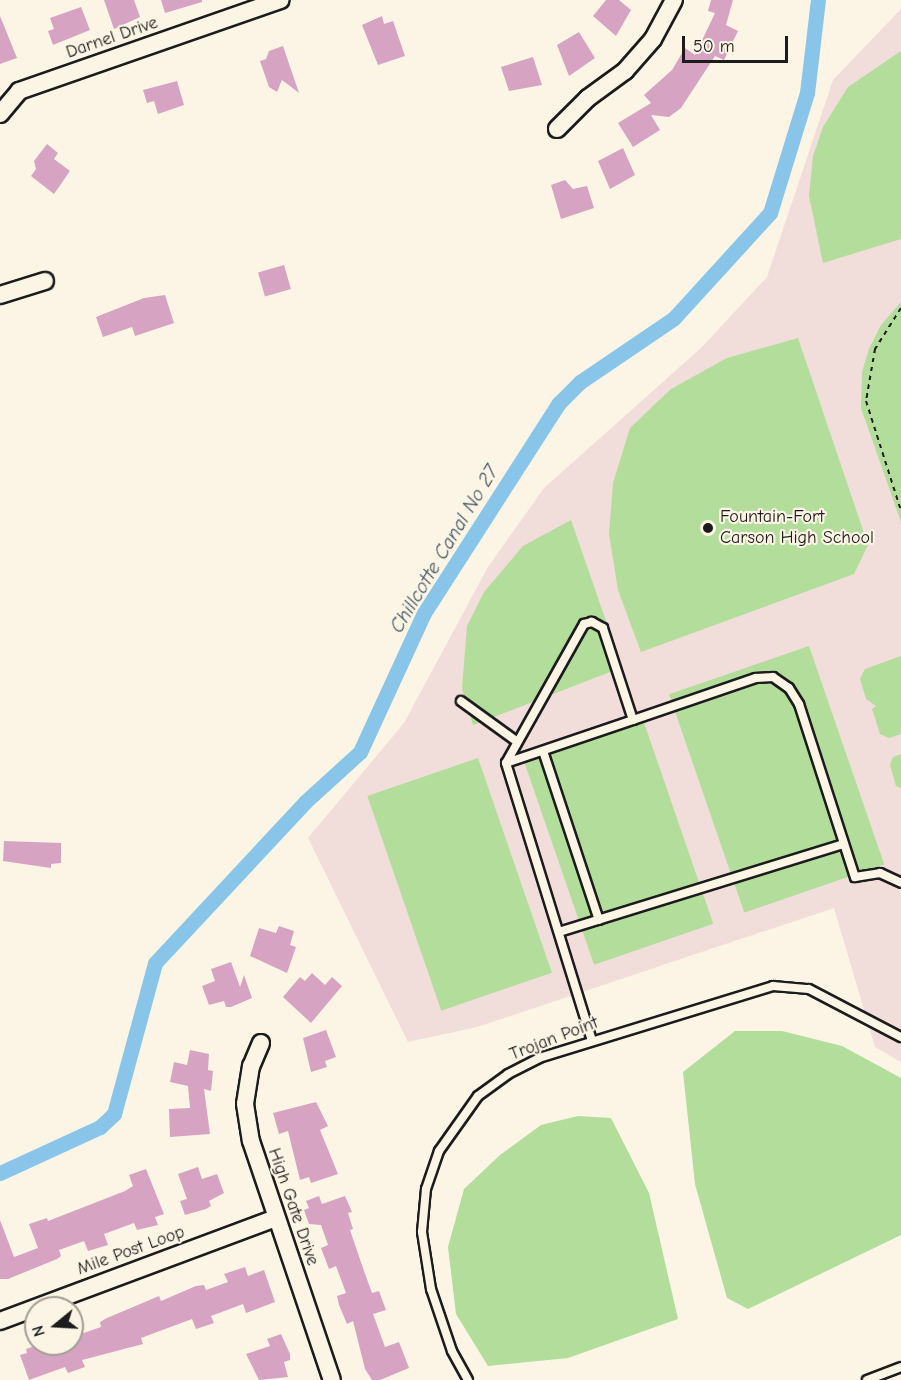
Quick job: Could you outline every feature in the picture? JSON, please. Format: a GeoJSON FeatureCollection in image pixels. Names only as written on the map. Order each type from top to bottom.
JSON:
{"type":"FeatureCollection","features":[{"type":"Feature","properties":{"kind":"street","name":"Darnel Drive"},"geometry":{"type":"LineString","coordinates":[[0,114],[19,91],[281,0]]}},
{"type":"Feature","properties":{"kind":"street"},"geometry":{"type":"LineString","coordinates":[[557,129],[588,99],[625,71],[652,39],[674,0]]}},
{"type":"Feature","properties":{"kind":"street"},"geometry":{"type":"LineString","coordinates":[[0,295],[45,281]]}},
{"type":"Feature","properties":{"kind":"street","name":"High Gate Drive"},"geometry":{"type":"LineString","coordinates":[[261,1043],[250,1066],[245,1104],[251,1141],[332,1380]]}},
{"type":"Feature","properties":{"kind":"street","name":"Mile Post Loop"},"geometry":{"type":"LineString","coordinates":[[0,1321],[276,1218]]}},
{"type":"Feature","properties":{"kind":"lane"},"geometry":{"type":"LineString","coordinates":[[592,1040],[507,763],[516,741],[584,624],[592,622],[603,628],[633,720]]}},
{"type":"Feature","properties":{"kind":"lane"},"geometry":{"type":"LineString","coordinates":[[507,763],[756,678],[773,677],[789,688],[799,704],[855,877],[880,873],[901,884]]}},
{"type":"Feature","properties":{"kind":"lane"},"geometry":{"type":"LineString","coordinates":[[461,700],[516,741]]}},
{"type":"Feature","properties":{"kind":"lane"},"geometry":{"type":"LineString","coordinates":[[543,751],[599,920]]}},
{"type":"Feature","properties":{"kind":"lane"},"geometry":{"type":"LineString","coordinates":[[558,932],[844,844]]}},
{"type":"Feature","properties":{"kind":"lane","name":"Trojan Point"},"geometry":{"type":"LineString","coordinates":[[468,1380],[452,1351],[431,1289],[422,1232],[426,1189],[440,1151],[478,1096],[508,1074],[592,1040],[773,986],[809,989],[901,1037]]}},
{"type":"Feature","properties":{"kind":"lane"},"geometry":{"type":"LineString","coordinates":[[867,1380],[901,1367]]}},
{"type":"Feature","properties":{"kind":"path"},"geometry":{"type":"LineString","coordinates":[[901,308],[875,350],[866,401],[901,511]]}},
{"type":"Feature","properties":{"kind":"shaded area","name":"Fountain-Fort Carson High School"},"geometry":{"type":"Polygon","coordinates":[[[901,9],[901,1062],[875,1047],[834,908],[477,1027],[408,1042],[308,838],[404,723],[488,567],[544,488],[701,348],[767,277],[833,80],[901,9]]]}},
{"type":"Feature","properties":{"kind":"green space"},"geometry":{"type":"Polygon","coordinates":[[[901,51],[901,239],[823,263],[809,196],[813,156],[823,127],[848,87],[901,51]]]}},
{"type":"Feature","properties":{"kind":"green space"},"geometry":{"type":"Polygon","coordinates":[[[901,302],[901,522],[861,408],[862,372],[869,349],[881,325],[901,302]]]}},
{"type":"Feature","properties":{"kind":"green space"},"geometry":{"type":"Polygon","coordinates":[[[798,338],[868,545],[854,574],[641,652],[618,590],[609,534],[613,483],[630,428],[671,389],[727,358],[798,338]]]}},
{"type":"Feature","properties":{"kind":"green space"},"geometry":{"type":"Polygon","coordinates":[[[571,520],[618,656],[610,672],[473,725],[462,689],[467,626],[484,592],[523,546],[571,520]]]}},
{"type":"Feature","properties":{"kind":"green space"},"geometry":{"type":"Polygon","coordinates":[[[809,646],[884,864],[744,913],[669,694],[809,646]]]}},
{"type":"Feature","properties":{"kind":"green space"},"geometry":{"type":"Polygon","coordinates":[[[901,656],[901,734],[889,738],[880,734],[872,709],[876,706],[866,699],[860,679],[865,669],[901,656]]]}},
{"type":"Feature","properties":{"kind":"green space"},"geometry":{"type":"Polygon","coordinates":[[[640,711],[713,924],[594,965],[521,752],[640,711]]]}},
{"type":"Feature","properties":{"kind":"green space"},"geometry":{"type":"Polygon","coordinates":[[[901,754],[901,788],[896,786],[890,765],[893,757],[901,754]]]}},
{"type":"Feature","properties":{"kind":"green space"},"geometry":{"type":"Polygon","coordinates":[[[478,758],[552,973],[441,1011],[367,796],[478,758]]]}},
{"type":"Feature","properties":{"kind":"green space"},"geometry":{"type":"Polygon","coordinates":[[[735,1031],[782,1031],[842,1046],[901,1078],[901,1235],[748,1309],[727,1298],[695,1184],[683,1072],[735,1031]]]}},
{"type":"Feature","properties":{"kind":"green space"},"geometry":{"type":"Polygon","coordinates":[[[578,1116],[611,1118],[649,1193],[678,1319],[568,1358],[488,1366],[456,1314],[448,1247],[464,1189],[500,1155],[541,1125],[578,1116]]]}},
{"type":"Feature","properties":{"kind":"building"},"geometry":{"type":"Polygon","coordinates":[[[104,0],[134,0],[140,17],[114,29],[104,0]]]}},
{"type":"Feature","properties":{"kind":"building"},"geometry":{"type":"Polygon","coordinates":[[[161,0],[202,0],[202,2],[165,13],[161,0]]]}},
{"type":"Feature","properties":{"kind":"building"},"geometry":{"type":"Polygon","coordinates":[[[606,0],[619,0],[631,10],[616,36],[593,16],[606,0]]]}},
{"type":"Feature","properties":{"kind":"building"},"geometry":{"type":"Polygon","coordinates":[[[711,0],[733,0],[726,25],[738,31],[724,60],[715,56],[681,108],[669,117],[651,115],[660,130],[633,147],[618,123],[651,103],[644,95],[672,70],[685,48],[695,55],[715,13],[708,11],[711,0]]]}},
{"type":"Feature","properties":{"kind":"building"},"geometry":{"type":"Polygon","coordinates":[[[81,7],[90,30],[53,45],[48,31],[54,29],[50,18],[81,7]]]}},
{"type":"Feature","properties":{"kind":"building"},"geometry":{"type":"Polygon","coordinates":[[[0,16],[17,58],[0,64],[0,16]]]}},
{"type":"Feature","properties":{"kind":"building"},"geometry":{"type":"Polygon","coordinates":[[[382,16],[384,24],[393,21],[405,56],[378,65],[362,25],[382,16]]]}},
{"type":"Feature","properties":{"kind":"building"},"geometry":{"type":"Polygon","coordinates":[[[579,32],[595,58],[569,76],[557,45],[579,32]]]}},
{"type":"Feature","properties":{"kind":"building"},"geometry":{"type":"Polygon","coordinates":[[[283,46],[299,93],[282,80],[277,92],[269,87],[260,61],[266,59],[269,51],[283,46]]]}},
{"type":"Feature","properties":{"kind":"building"},"geometry":{"type":"Polygon","coordinates":[[[533,57],[542,85],[509,91],[501,67],[533,57]]]}},
{"type":"Feature","properties":{"kind":"building"},"geometry":{"type":"Polygon","coordinates":[[[177,81],[184,105],[158,114],[154,101],[147,103],[143,90],[177,81]]]}},
{"type":"Feature","properties":{"kind":"building"},"geometry":{"type":"Polygon","coordinates":[[[47,144],[58,153],[54,159],[70,171],[54,194],[31,176],[36,169],[34,161],[47,144]]]}},
{"type":"Feature","properties":{"kind":"building"},"geometry":{"type":"Polygon","coordinates":[[[623,148],[635,175],[610,189],[598,161],[623,148]]]}},
{"type":"Feature","properties":{"kind":"building"},"geometry":{"type":"Polygon","coordinates":[[[565,180],[573,189],[587,186],[594,208],[561,219],[551,185],[565,180]]]}},
{"type":"Feature","properties":{"kind":"building"},"geometry":{"type":"Polygon","coordinates":[[[284,265],[291,289],[265,296],[258,272],[284,265]]]}},
{"type":"Feature","properties":{"kind":"building"},"geometry":{"type":"Polygon","coordinates":[[[165,295],[174,323],[135,336],[132,327],[103,337],[96,317],[144,298],[165,295]]]}},
{"type":"Feature","properties":{"kind":"building"},"geometry":{"type":"Polygon","coordinates":[[[4,841],[61,843],[61,863],[51,864],[51,868],[3,861],[4,841]]]}},
{"type":"Feature","properties":{"kind":"building"},"geometry":{"type":"Polygon","coordinates":[[[279,926],[294,931],[290,945],[296,947],[287,973],[250,956],[259,928],[276,933],[279,926]]]}},
{"type":"Feature","properties":{"kind":"building"},"geometry":{"type":"Polygon","coordinates":[[[231,962],[240,987],[244,975],[252,998],[231,1007],[226,1007],[224,1001],[209,1005],[202,986],[215,981],[211,969],[231,962]]]}},
{"type":"Feature","properties":{"kind":"building"},"geometry":{"type":"Polygon","coordinates":[[[312,973],[325,985],[332,977],[342,986],[311,1023],[283,997],[300,977],[305,981],[312,973]]]}},
{"type":"Feature","properties":{"kind":"building"},"geometry":{"type":"Polygon","coordinates":[[[326,1030],[336,1057],[325,1061],[327,1067],[311,1072],[303,1038],[326,1030]]]}},
{"type":"Feature","properties":{"kind":"building"},"geometry":{"type":"Polygon","coordinates":[[[190,1050],[209,1054],[208,1070],[213,1071],[211,1091],[204,1089],[210,1134],[170,1137],[169,1109],[190,1108],[188,1086],[170,1082],[174,1062],[187,1065],[190,1050]]]}},
{"type":"Feature","properties":{"kind":"building"},"geometry":{"type":"Polygon","coordinates":[[[316,1102],[328,1126],[320,1130],[338,1174],[311,1183],[309,1177],[300,1180],[288,1131],[279,1134],[273,1113],[316,1102]]]}},
{"type":"Feature","properties":{"kind":"building"},"geometry":{"type":"Polygon","coordinates":[[[198,1167],[202,1179],[217,1174],[224,1193],[209,1201],[211,1206],[206,1209],[185,1215],[180,1201],[187,1199],[178,1174],[198,1167]]]}},
{"type":"Feature","properties":{"kind":"building"},"geometry":{"type":"Polygon","coordinates":[[[146,1169],[164,1214],[155,1217],[158,1225],[137,1230],[134,1223],[104,1234],[108,1245],[88,1251],[84,1241],[59,1250],[61,1256],[57,1259],[8,1279],[0,1279],[0,1220],[14,1257],[38,1248],[29,1224],[47,1218],[48,1221],[125,1191],[133,1186],[129,1175],[146,1169]]]}},
{"type":"Feature","properties":{"kind":"building"},"geometry":{"type":"Polygon","coordinates":[[[319,1196],[322,1204],[345,1196],[352,1212],[348,1213],[353,1229],[350,1230],[364,1271],[372,1293],[379,1291],[386,1310],[373,1314],[385,1347],[399,1342],[409,1368],[380,1380],[372,1380],[365,1369],[353,1321],[347,1324],[339,1305],[337,1296],[346,1293],[336,1266],[329,1269],[321,1248],[328,1245],[321,1225],[309,1224],[304,1210],[309,1208],[306,1201],[319,1196]]]}},
{"type":"Feature","properties":{"kind":"building"},"geometry":{"type":"Polygon","coordinates":[[[245,1267],[248,1276],[264,1270],[275,1302],[246,1313],[243,1304],[211,1316],[214,1323],[196,1329],[192,1319],[141,1338],[143,1344],[82,1360],[85,1367],[68,1373],[65,1367],[29,1380],[20,1355],[84,1356],[84,1333],[101,1327],[100,1322],[159,1296],[161,1301],[196,1286],[204,1285],[206,1290],[228,1282],[224,1274],[245,1267]]]}},
{"type":"Feature","properties":{"kind":"building"},"geometry":{"type":"Polygon","coordinates":[[[281,1334],[290,1354],[290,1360],[284,1362],[288,1377],[259,1380],[246,1354],[270,1346],[267,1339],[281,1334]]]}},
{"type":"Feature","properties":{"kind":"waterway","name":"Chillcotte Canal No 27"},"geometry":{"type":"LineString","coordinates":[[0,1173],[100,1127],[114,1114],[155,963],[305,802],[360,752],[424,613],[559,403],[580,382],[674,318],[770,213],[807,93],[818,0]]}},
{"type":"Feature","properties":{"kind":"place","name":"Fountain-Fort Carson High School"},"geometry":{"type":"Point","coordinates":[708,528]}}]}
